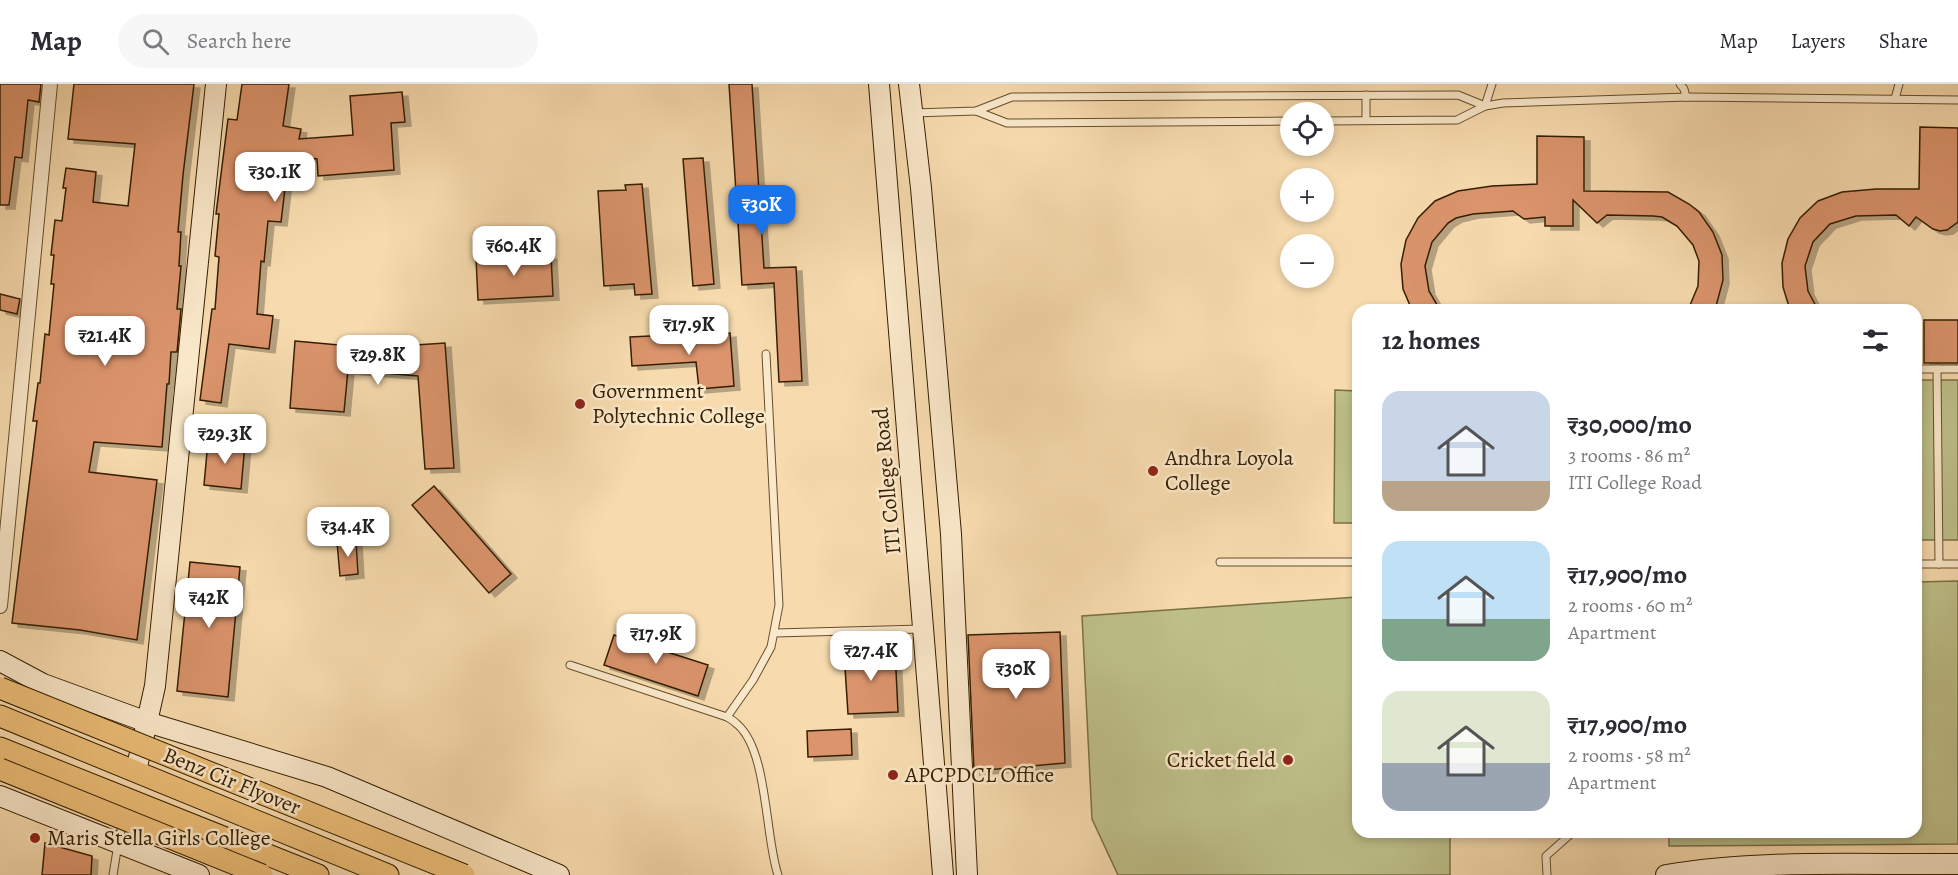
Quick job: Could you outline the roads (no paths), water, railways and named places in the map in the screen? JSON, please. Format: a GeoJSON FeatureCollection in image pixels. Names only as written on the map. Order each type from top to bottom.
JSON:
{"type":"FeatureCollection","features":[{"type":"Feature","properties":{"kind":"main road","name":"Benz Cir Flyover"},"geometry":{"type":"LineString","coordinates":[[0,688],[464,875]]}},
{"type":"Feature","properties":{"kind":"main road"},"geometry":{"type":"LineString","coordinates":[[0,716],[388,875]]}},
{"type":"Feature","properties":{"kind":"main road"},"geometry":{"type":"LineString","coordinates":[[0,748],[318,875]]}},
{"type":"Feature","properties":{"kind":"main road"},"geometry":{"type":"LineString","coordinates":[[0,769],[262,875]]}},
{"type":"Feature","properties":{"kind":"street"},"geometry":{"type":"LineString","coordinates":[[0,606],[50,84]]}},
{"type":"Feature","properties":{"kind":"street"},"geometry":{"type":"LineString","coordinates":[[136,771],[155,686],[216,84]]}},
{"type":"Feature","properties":{"kind":"street","name":"ITI College Road"},"geometry":{"type":"LineString","coordinates":[[879,84],[944,875]]}},
{"type":"Feature","properties":{"kind":"street"},"geometry":{"type":"LineString","coordinates":[[909,84],[951,534],[968,875]]}},
{"type":"Feature","properties":{"kind":"street"},"geometry":{"type":"LineString","coordinates":[[0,661],[44,684],[147,722],[327,777],[559,875]]}},
{"type":"Feature","properties":{"kind":"street"},"geometry":{"type":"LineString","coordinates":[[0,796],[199,875]]}},
{"type":"Feature","properties":{"kind":"street"},"geometry":{"type":"LineString","coordinates":[[1666,875],[1707,868],[1777,870],[1958,864]]}},
{"type":"Feature","properties":{"kind":"lane"},"geometry":{"type":"LineString","coordinates":[[1485,106],[1492,84]]}},
{"type":"Feature","properties":{"kind":"lane"},"geometry":{"type":"LineString","coordinates":[[1680,84],[1686,97]]}},
{"type":"Feature","properties":{"kind":"lane"},"geometry":{"type":"LineString","coordinates":[[1896,99],[1899,84]]}},
{"type":"Feature","properties":{"kind":"lane"},"geometry":{"type":"LineString","coordinates":[[1366,95],[1366,120]]}},
{"type":"Feature","properties":{"kind":"lane"},"geometry":{"type":"LineString","coordinates":[[912,113],[976,111],[1012,97],[1458,95],[1485,106]]}},
{"type":"Feature","properties":{"kind":"lane"},"geometry":{"type":"LineString","coordinates":[[1334,121],[1457,120],[1485,106],[1503,103],[1686,97],[1958,100]]}},
{"type":"Feature","properties":{"kind":"lane"},"geometry":{"type":"LineString","coordinates":[[976,111],[1007,123],[1280,121]]}},
{"type":"Feature","properties":{"kind":"lane"},"geometry":{"type":"LineString","coordinates":[[727,717],[753,680],[771,647],[775,633],[778,605],[766,354]]}},
{"type":"Feature","properties":{"kind":"lane"},"geometry":{"type":"LineString","coordinates":[[1922,369],[1958,369]]}},
{"type":"Feature","properties":{"kind":"lane"},"geometry":{"type":"LineString","coordinates":[[1937,369],[1939,564]]}},
{"type":"Feature","properties":{"kind":"lane"},"geometry":{"type":"LineString","coordinates":[[1220,562],[1352,562]]}},
{"type":"Feature","properties":{"kind":"lane"},"geometry":{"type":"LineString","coordinates":[[1922,564],[1958,564]]}},
{"type":"Feature","properties":{"kind":"lane"},"geometry":{"type":"LineString","coordinates":[[775,633],[923,629]]}},
{"type":"Feature","properties":{"kind":"lane"},"geometry":{"type":"LineString","coordinates":[[570,665],[727,717],[738,724],[747,736],[756,757],[778,875]]}},
{"type":"Feature","properties":{"kind":"lane"},"geometry":{"type":"LineString","coordinates":[[113,875],[129,800]]}},
{"type":"Feature","properties":{"kind":"lane"},"geometry":{"type":"LineString","coordinates":[[1547,875],[1546,856],[1566,838]]}},
{"type":"Feature","properties":{"kind":"place","name":"Government Polytechnic College"},"geometry":{"type":"Point","coordinates":[580,404]}},
{"type":"Feature","properties":{"kind":"place","name":"Andhra Loyola College"},"geometry":{"type":"Point","coordinates":[1153,471]}},
{"type":"Feature","properties":{"kind":"place","name":"Cricket field"},"geometry":{"type":"Point","coordinates":[1288,760]}},
{"type":"Feature","properties":{"kind":"place","name":"APCPDCL Office"},"geometry":{"type":"Point","coordinates":[893,775]}},
{"type":"Feature","properties":{"kind":"place","name":"Maris Stella Girls College"},"geometry":{"type":"Point","coordinates":[35,838]}}]}
